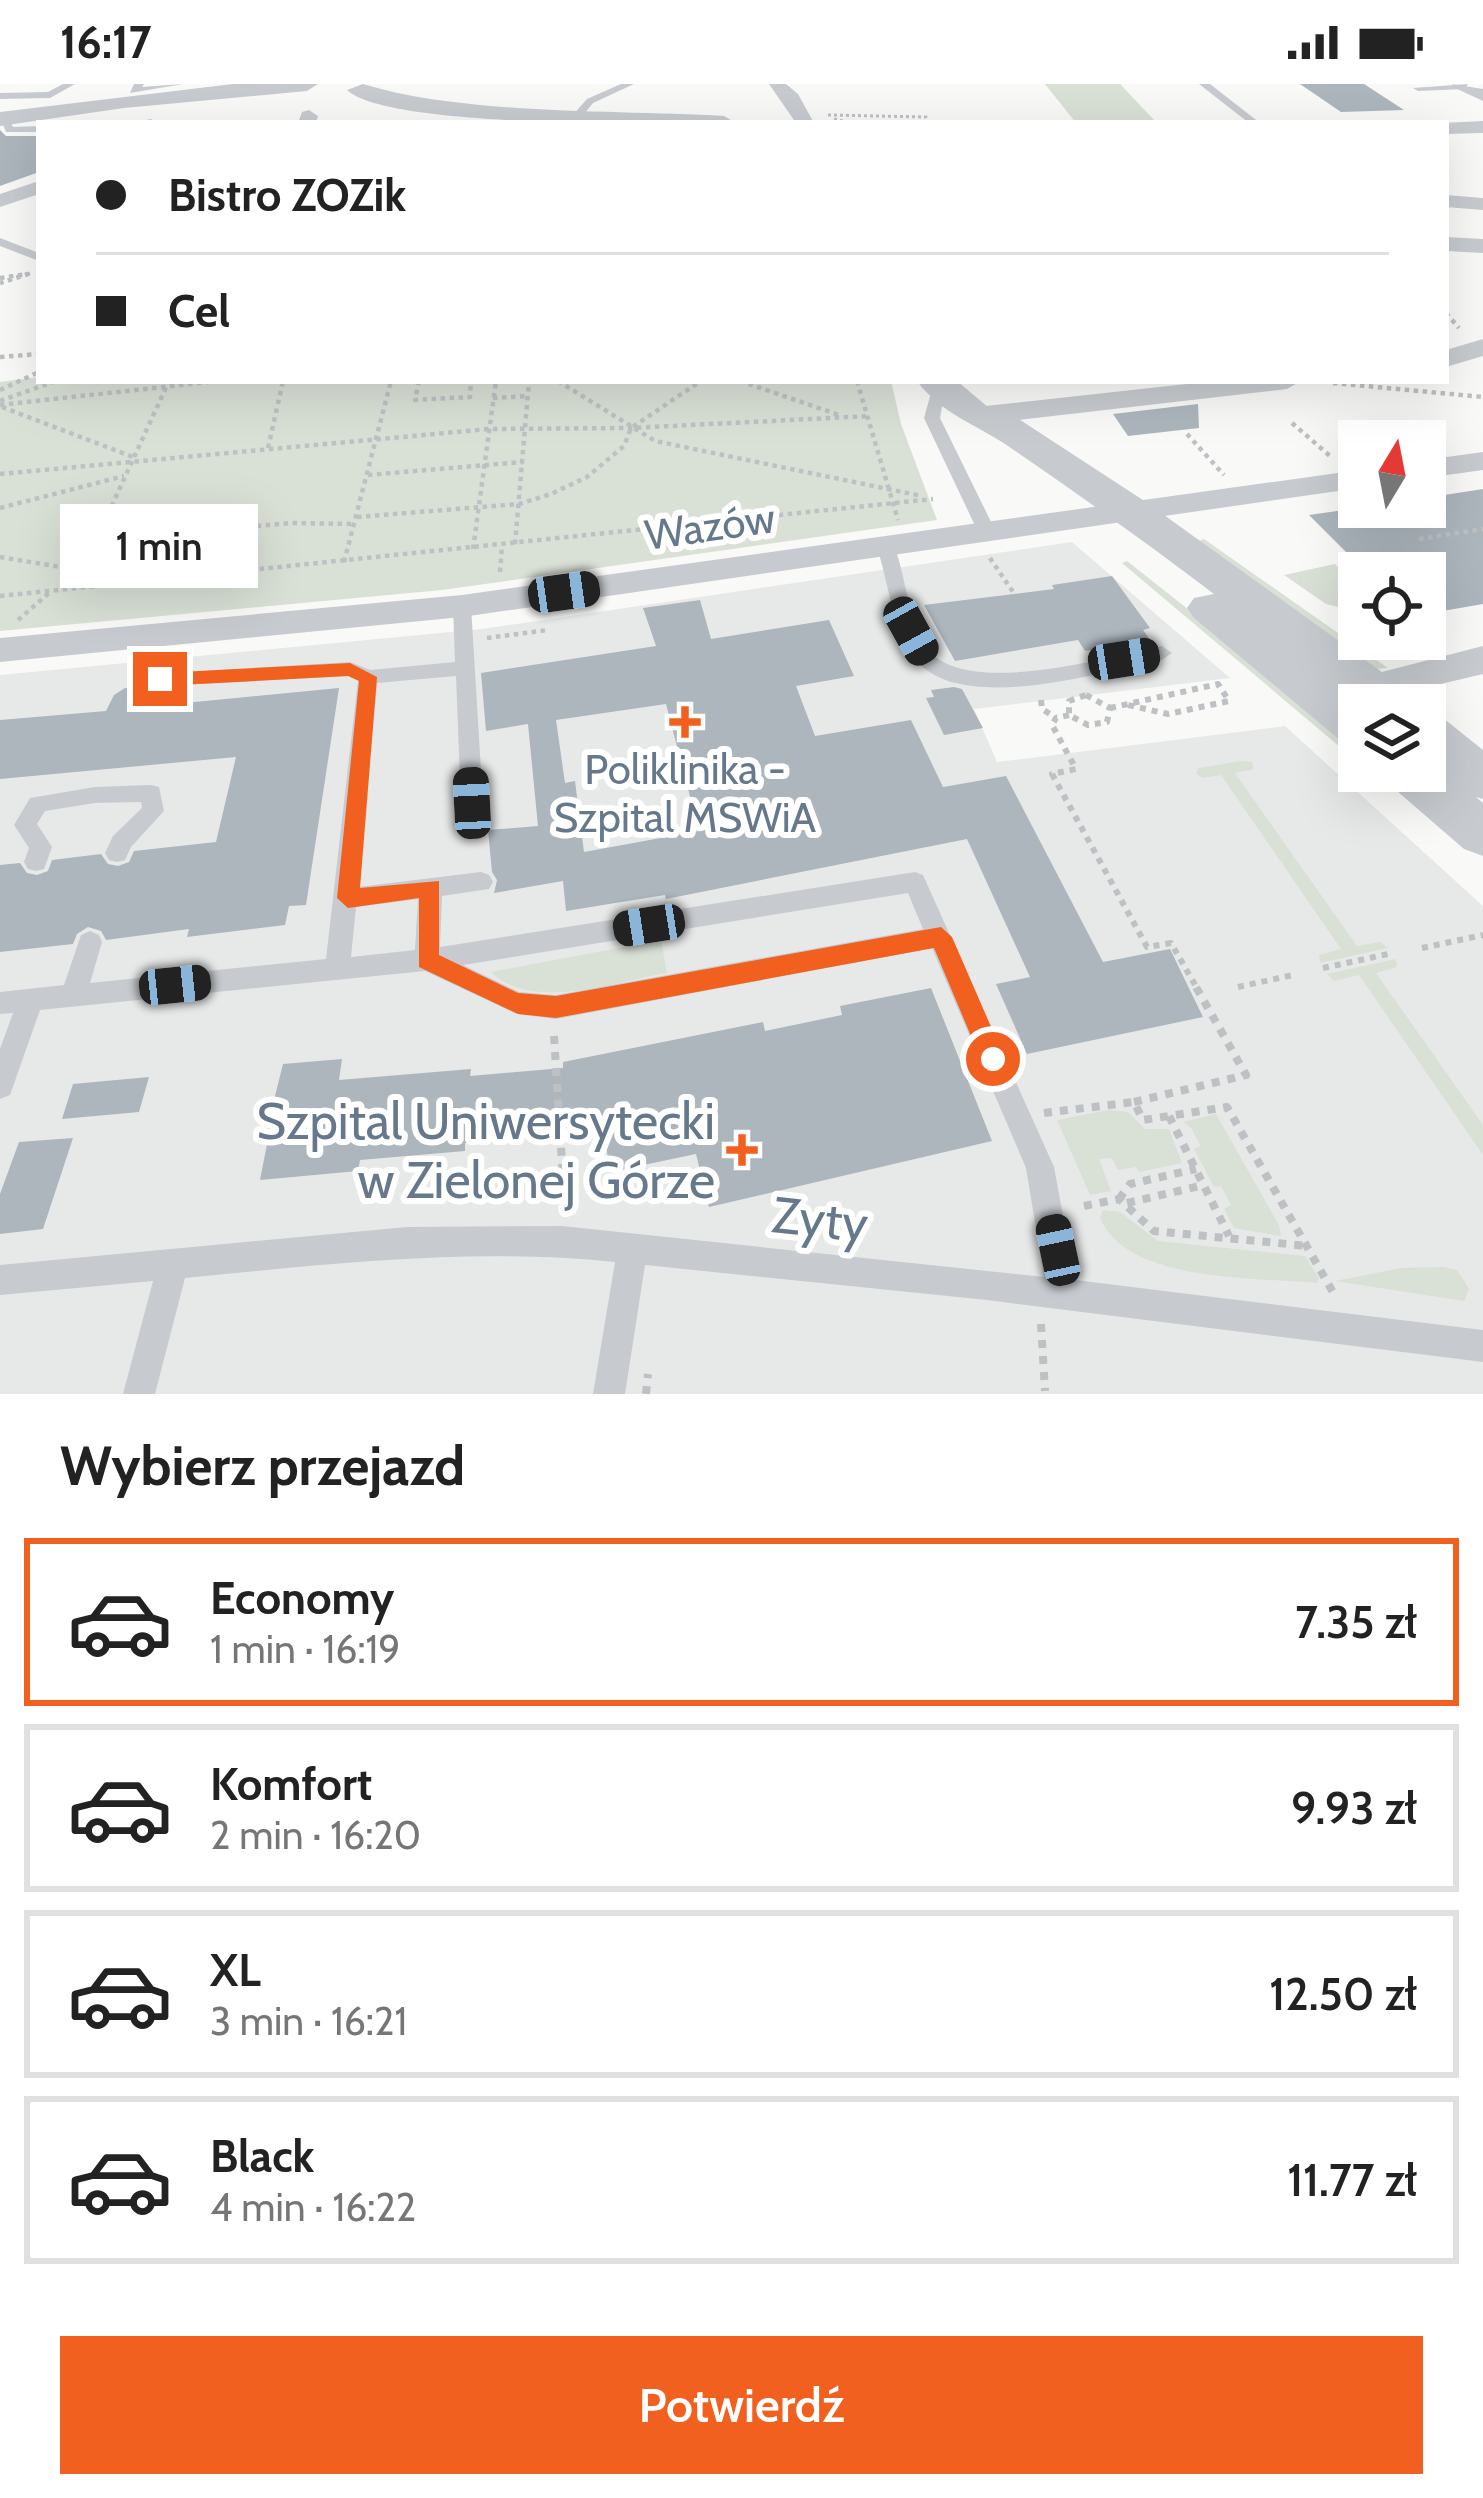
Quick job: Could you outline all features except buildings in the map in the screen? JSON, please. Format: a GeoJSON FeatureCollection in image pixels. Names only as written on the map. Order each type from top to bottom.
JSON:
{"type":"FeatureCollection","features":[{"type":"Feature","properties":{"kind":"street"},"geometry":{"type":"LineString","coordinates":[[90,108],[256,84]]}},
{"type":"Feature","properties":{"kind":"street"},"geometry":{"type":"LineString","coordinates":[[776,84],[775,98],[783,120]]}},
{"type":"Feature","properties":{"kind":"street"},"geometry":{"type":"LineString","coordinates":[[776,84],[792,98],[804,120]]}},
{"type":"Feature","properties":{"kind":"street"},"geometry":{"type":"LineString","coordinates":[[332,100],[361,85],[402,105]]}},
{"type":"Feature","properties":{"kind":"street"},"geometry":{"type":"LineString","coordinates":[[200,102],[402,105],[465,96],[576,117],[623,120]]}},
{"type":"Feature","properties":{"kind":"street"},"geometry":{"type":"LineString","coordinates":[[1,107],[332,100],[402,105]]}},
{"type":"Feature","properties":{"kind":"street"},"geometry":{"type":"LineString","coordinates":[[146,102],[307,101]]}},
{"type":"Feature","properties":{"kind":"street"},"geometry":{"type":"LineString","coordinates":[[1449,128],[1483,128]]}},
{"type":"Feature","properties":{"kind":"street"},"geometry":{"type":"LineString","coordinates":[[0,201],[36,188]]}},
{"type":"Feature","properties":{"kind":"street"},"geometry":{"type":"LineString","coordinates":[[1449,201],[1483,204]]}},
{"type":"Feature","properties":{"kind":"street"},"geometry":{"type":"LineString","coordinates":[[1449,244],[1483,246]]}},
{"type":"Feature","properties":{"kind":"street"},"geometry":{"type":"LineString","coordinates":[[1449,357],[1483,347]]}},
{"type":"Feature","properties":{"kind":"street"},"geometry":{"type":"LineString","coordinates":[[935,393],[976,416],[1228,384]]}},
{"type":"Feature","properties":{"kind":"street"},"geometry":{"type":"LineString","coordinates":[[976,416],[978,429],[1113,515],[1338,687]]}},
{"type":"Feature","properties":{"kind":"street"},"geometry":{"type":"LineString","coordinates":[[1446,467],[1483,461]]}},
{"type":"Feature","properties":{"kind":"street","name":"Wazów"},"geometry":{"type":"LineString","coordinates":[[1,642],[468,620],[1338,474]]}},
{"type":"Feature","properties":{"kind":"street"},"geometry":{"type":"LineString","coordinates":[[1419,684],[1483,658]]}},
{"type":"Feature","properties":{"kind":"street"},"geometry":{"type":"LineString","coordinates":[[1446,748],[1483,779]]}},
{"type":"Feature","properties":{"kind":"street"},"geometry":{"type":"LineString","coordinates":[[1434,792],[1483,834]]}},
{"type":"Feature","properties":{"kind":"lane"},"geometry":{"type":"LineString","coordinates":[[8,84],[1,107],[10,130],[36,129]]}},
{"type":"Feature","properties":{"kind":"lane"},"geometry":{"type":"LineString","coordinates":[[1,107],[50,95],[70,84]]}},
{"type":"Feature","properties":{"kind":"lane"},"geometry":{"type":"LineString","coordinates":[[146,102],[133,91],[178,84]]}},
{"type":"Feature","properties":{"kind":"lane"},"geometry":{"type":"LineString","coordinates":[[576,117],[590,101],[629,84]]}},
{"type":"Feature","properties":{"kind":"lane"},"geometry":{"type":"LineString","coordinates":[[1204,84],[1251,120]]}},
{"type":"Feature","properties":{"kind":"lane"},"geometry":{"type":"LineString","coordinates":[[465,96],[510,87]]}},
{"type":"Feature","properties":{"kind":"lane"},"geometry":{"type":"LineString","coordinates":[[1418,88],[1470,89]]}},
{"type":"Feature","properties":{"kind":"lane"},"geometry":{"type":"LineString","coordinates":[[0,242],[36,256]]}},
{"type":"Feature","properties":{"kind":"lane"},"geometry":{"type":"LineString","coordinates":[[935,393],[984,534]]}},
{"type":"Feature","properties":{"kind":"lane"},"geometry":{"type":"LineString","coordinates":[[898,546],[897,605],[932,667],[945,674],[1000,680],[1162,653]]}},
{"type":"Feature","properties":{"kind":"lane"},"geometry":{"type":"LineString","coordinates":[[468,620],[465,668],[472,803]]}},
{"type":"Feature","properties":{"kind":"lane"},"geometry":{"type":"LineString","coordinates":[[160,679],[350,669],[368,677],[465,668]]}},
{"type":"Feature","properties":{"kind":"lane"},"geometry":{"type":"LineString","coordinates":[[337,969],[368,677]]}},
{"type":"Feature","properties":{"kind":"lane"},"geometry":{"type":"LineString","coordinates":[[36,862],[41,847],[25,824],[38,805],[72,797],[151,793],[153,811],[117,853]]}},
{"type":"Feature","properties":{"kind":"lane"},"geometry":{"type":"LineString","coordinates":[[348,898],[481,882]]}},
{"type":"Feature","properties":{"kind":"lane"},"geometry":{"type":"LineString","coordinates":[[0,1003],[427,960],[915,882],[1040,1167],[1062,1294]]}},
{"type":"Feature","properties":{"kind":"lane"},"geometry":{"type":"LineString","coordinates":[[427,960],[431,888]]}},
{"type":"Feature","properties":{"kind":"lane"},"geometry":{"type":"LineString","coordinates":[[427,960],[518,1003],[556,1007],[941,937]]}},
{"type":"Feature","properties":{"kind":"lane"},"geometry":{"type":"LineString","coordinates":[[73,996],[90,942]]}},
{"type":"Feature","properties":{"kind":"lane"},"geometry":{"type":"LineString","coordinates":[[0,1086],[31,1000]]}},
{"type":"Feature","properties":{"kind":"lane","name":"Zyty"},"geometry":{"type":"LineString","coordinates":[[0,1280],[407,1242],[521,1239],[633,1246],[1483,1346]]}},
{"type":"Feature","properties":{"kind":"lane"},"geometry":{"type":"LineString","coordinates":[[609,1394],[633,1246]]}},
{"type":"Feature","properties":{"kind":"lane"},"geometry":{"type":"LineString","coordinates":[[139,1394],[173,1264]]}},
{"type":"Feature","properties":{"kind":"path"},"geometry":{"type":"LineString","coordinates":[[842,120],[825,115],[927,120],[924,110]]}},
{"type":"Feature","properties":{"kind":"path"},"geometry":{"type":"LineString","coordinates":[[866,120],[869,116]]}},
{"type":"Feature","properties":{"kind":"path"},"geometry":{"type":"LineString","coordinates":[[0,356],[36,354]]}},
{"type":"Feature","properties":{"kind":"path"},"geometry":{"type":"LineString","coordinates":[[0,390],[36,374]]}},
{"type":"Feature","properties":{"kind":"path"},"geometry":{"type":"LineString","coordinates":[[0,404],[49,384]]}},
{"type":"Feature","properties":{"kind":"path"},"geometry":{"type":"LineString","coordinates":[[0,404],[170,384]]}},
{"type":"Feature","properties":{"kind":"path"},"geometry":{"type":"LineString","coordinates":[[74,588],[170,384]]}},
{"type":"Feature","properties":{"kind":"path"},"geometry":{"type":"LineString","coordinates":[[268,449],[282,384]]}},
{"type":"Feature","properties":{"kind":"path"},"geometry":{"type":"LineString","coordinates":[[344,562],[390,384]]}},
{"type":"Feature","properties":{"kind":"path"},"geometry":{"type":"LineString","coordinates":[[418,384],[415,400],[470,397],[471,384]]}},
{"type":"Feature","properties":{"kind":"path"},"geometry":{"type":"LineString","coordinates":[[473,549],[496,384]]}},
{"type":"Feature","properties":{"kind":"path"},"geometry":{"type":"LineString","coordinates":[[515,544],[530,384]]}},
{"type":"Feature","properties":{"kind":"path"},"geometry":{"type":"LineString","coordinates":[[563,384],[656,441],[933,499],[984,534],[1015,596]]}},
{"type":"Feature","properties":{"kind":"path"},"geometry":{"type":"LineString","coordinates":[[176,533],[519,504],[587,477],[624,446],[631,428],[697,384]]}},
{"type":"Feature","properties":{"kind":"path"},"geometry":{"type":"LineString","coordinates":[[749,384],[843,417]]}},
{"type":"Feature","properties":{"kind":"path"},"geometry":{"type":"LineString","coordinates":[[858,384],[893,502],[898,546]]}},
{"type":"Feature","properties":{"kind":"path"},"geometry":{"type":"LineString","coordinates":[[1345,384],[1483,397]]}},
{"type":"Feature","properties":{"kind":"path"},"geometry":{"type":"LineString","coordinates":[[1447,384],[1450,393]]}},
{"type":"Feature","properties":{"kind":"path"},"geometry":{"type":"LineString","coordinates":[[494,398],[528,396]]}},
{"type":"Feature","properties":{"kind":"path"},"geometry":{"type":"LineString","coordinates":[[0,404],[132,459]]}},
{"type":"Feature","properties":{"kind":"path"},"geometry":{"type":"LineString","coordinates":[[0,474],[489,429],[631,428],[869,416]]}},
{"type":"Feature","properties":{"kind":"path"},"geometry":{"type":"LineString","coordinates":[[1292,423],[1338,462]]}},
{"type":"Feature","properties":{"kind":"path"},"geometry":{"type":"LineString","coordinates":[[1187,434],[1230,482]]}},
{"type":"Feature","properties":{"kind":"path"},"geometry":{"type":"LineString","coordinates":[[368,475],[523,462]]}},
{"type":"Feature","properties":{"kind":"path"},"geometry":{"type":"LineString","coordinates":[[0,508],[124,476]]}},
{"type":"Feature","properties":{"kind":"path"},"geometry":{"type":"LineString","coordinates":[[0,596],[515,544],[572,544],[684,526],[933,499]]}},
{"type":"Feature","properties":{"kind":"path"},"geometry":{"type":"LineString","coordinates":[[684,526],[691,545],[740,538],[733,520]]}},
{"type":"Feature","properties":{"kind":"path"},"geometry":{"type":"LineString","coordinates":[[236,572],[246,527]]}},
{"type":"Feature","properties":{"kind":"path"},"geometry":{"type":"LineString","coordinates":[[1419,539],[1483,529]]}},
{"type":"Feature","properties":{"kind":"path"},"geometry":{"type":"LineString","coordinates":[[499,575],[502,546]]}},
{"type":"Feature","properties":{"kind":"path"},"geometry":{"type":"LineString","coordinates":[[0,557],[81,570]]}},
{"type":"Feature","properties":{"kind":"path"},"geometry":{"type":"LineString","coordinates":[[1,642],[52,590]]}},
{"type":"Feature","properties":{"kind":"path"},"geometry":{"type":"LineString","coordinates":[[468,620],[480,639],[548,629]]}},
{"type":"Feature","properties":{"kind":"path"},"geometry":{"type":"LineString","coordinates":[[1069,715],[1069,700],[1079,695],[1094,696],[1110,708],[1218,685],[1229,701],[1168,714],[1128,705]]}},
{"type":"Feature","properties":{"kind":"path"},"geometry":{"type":"LineString","coordinates":[[1043,1114],[1134,1102],[1246,1075],[1204,993],[1171,944],[1147,946],[1052,774],[1076,769],[1052,725],[1056,718],[1069,715],[1095,726],[1107,722],[1110,708]]}},
{"type":"Feature","properties":{"kind":"path"},"geometry":{"type":"LineString","coordinates":[[1422,948],[1483,934]]}},
{"type":"Feature","properties":{"kind":"path"},"geometry":{"type":"LineString","coordinates":[[1322,968],[1393,953]]}},
{"type":"Feature","properties":{"kind":"path"},"geometry":{"type":"LineString","coordinates":[[1238,987],[1293,975]]}},
{"type":"Feature","properties":{"kind":"path"},"geometry":{"type":"LineString","coordinates":[[554,1036],[565,1211]]}},
{"type":"Feature","properties":{"kind":"path"},"geometry":{"type":"LineString","coordinates":[[1134,1102],[1143,1120],[1227,1108],[1334,1294]]}},
{"type":"Feature","properties":{"kind":"path"},"geometry":{"type":"LineString","coordinates":[[1169,1116],[1231,1238]]}},
{"type":"Feature","properties":{"kind":"path"},"geometry":{"type":"LineString","coordinates":[[1123,1201],[1130,1184],[1196,1168]]}},
{"type":"Feature","properties":{"kind":"path"},"geometry":{"type":"LineString","coordinates":[[1084,1206],[1204,1186]]}},
{"type":"Feature","properties":{"kind":"path"},"geometry":{"type":"LineString","coordinates":[[1123,1201],[1154,1231],[1308,1246]]}},
{"type":"Feature","properties":{"kind":"path"},"geometry":{"type":"LineString","coordinates":[[1041,1324],[1045,1391]]}},
{"type":"Feature","properties":{"kind":"shaded area"},"geometry":{"type":"Polygon","coordinates":[[[1045,84],[1120,84],[1154,120],[1074,120],[1045,84]]]}},
{"type":"Feature","properties":{"kind":"shaded area"},"geometry":{"type":"Polygon","coordinates":[[[36,377],[36,384],[892,384],[901,424],[937,520],[442,590],[0,631],[0,382],[36,377]]]}},
{"type":"Feature","properties":{"kind":"shaded area"},"geometry":{"type":"Polygon","coordinates":[[[1204,539],[1338,633],[1338,643],[1196,542],[1204,539]]]}},
{"type":"Feature","properties":{"kind":"shaded area","name":"Szpital Uniwersytecki w Zielonej Górze"},"geometry":{"type":"Polygon","coordinates":[[[1072,542],[1230,678],[974,709],[997,762],[1285,726],[1338,774],[1338,792],[1358,792],[1483,906],[1483,1394],[0,1394],[0,675],[482,629],[1072,542]]]}},
{"type":"Feature","properties":{"kind":"shaded area"},"geometry":{"type":"Polygon","coordinates":[[[1127,561],[1338,727],[1338,745],[1122,563],[1127,561]]]}},
{"type":"Feature","properties":{"kind":"shaded area"},"geometry":{"type":"Polygon","coordinates":[[[1335,564],[1338,607],[1326,604],[1284,575],[1335,564]]]}},
{"type":"Feature","properties":{"kind":"shaded area"},"geometry":{"type":"Polygon","coordinates":[[[1362,660],[1377,660],[1388,668],[1375,669],[1362,660]]]}},
{"type":"Feature","properties":{"kind":"shaded area"},"geometry":{"type":"Polygon","coordinates":[[[1252,762],[1254,769],[1235,773],[1357,946],[1380,942],[1388,948],[1320,963],[1319,955],[1341,949],[1221,775],[1203,778],[1196,774],[1198,768],[1252,762]]]}},
{"type":"Feature","properties":{"kind":"shaded area"},"geometry":{"type":"Polygon","coordinates":[[[661,940],[667,973],[600,987],[528,991],[491,972],[661,940]]]}},
{"type":"Feature","properties":{"kind":"shaded area"},"geometry":{"type":"Polygon","coordinates":[[[1396,959],[1397,967],[1376,973],[1483,1125],[1483,1155],[1359,975],[1334,981],[1327,974],[1396,959]]]}},
{"type":"Feature","properties":{"kind":"shaded area"},"geometry":{"type":"Polygon","coordinates":[[[1109,1110],[1128,1112],[1145,1129],[1169,1129],[1182,1163],[1139,1172],[1136,1167],[1118,1170],[1112,1158],[1099,1159],[1111,1191],[1090,1195],[1057,1120],[1109,1110]]]}},
{"type":"Feature","properties":{"kind":"shaded area"},"geometry":{"type":"Polygon","coordinates":[[[1216,1114],[1281,1236],[1234,1228],[1224,1209],[1231,1205],[1221,1186],[1214,1187],[1194,1149],[1201,1146],[1183,1122],[1216,1114]]]}},
{"type":"Feature","properties":{"kind":"shaded area"},"geometry":{"type":"Polygon","coordinates":[[[1103,1210],[1120,1212],[1158,1241],[1305,1256],[1319,1278],[1317,1283],[1229,1277],[1164,1266],[1115,1239],[1100,1218],[1103,1210]]]}},
{"type":"Feature","properties":{"kind":"shaded area"},"geometry":{"type":"Polygon","coordinates":[[[1401,1268],[1457,1270],[1469,1289],[1464,1301],[1335,1281],[1401,1268]]]}},
{"type":"Feature","properties":{"kind":"place","name":"Poliklinika - Szpital MSWiA"},"geometry":{"type":"Point","coordinates":[685,722]}},
{"type":"Feature","properties":{"kind":"place","name":"Szpital Uniwersytecki w Zielonej Górze"},"geometry":{"type":"Point","coordinates":[742,1150]}},
{"type":"Feature","properties":{"kind":"route"},"geometry":{"type":"LineString","coordinates":[[160,679],[350,669],[368,677],[348,898],[431,888],[427,960],[472,985],[518,1003],[556,1007],[941,937],[993,1059]]}}]}
